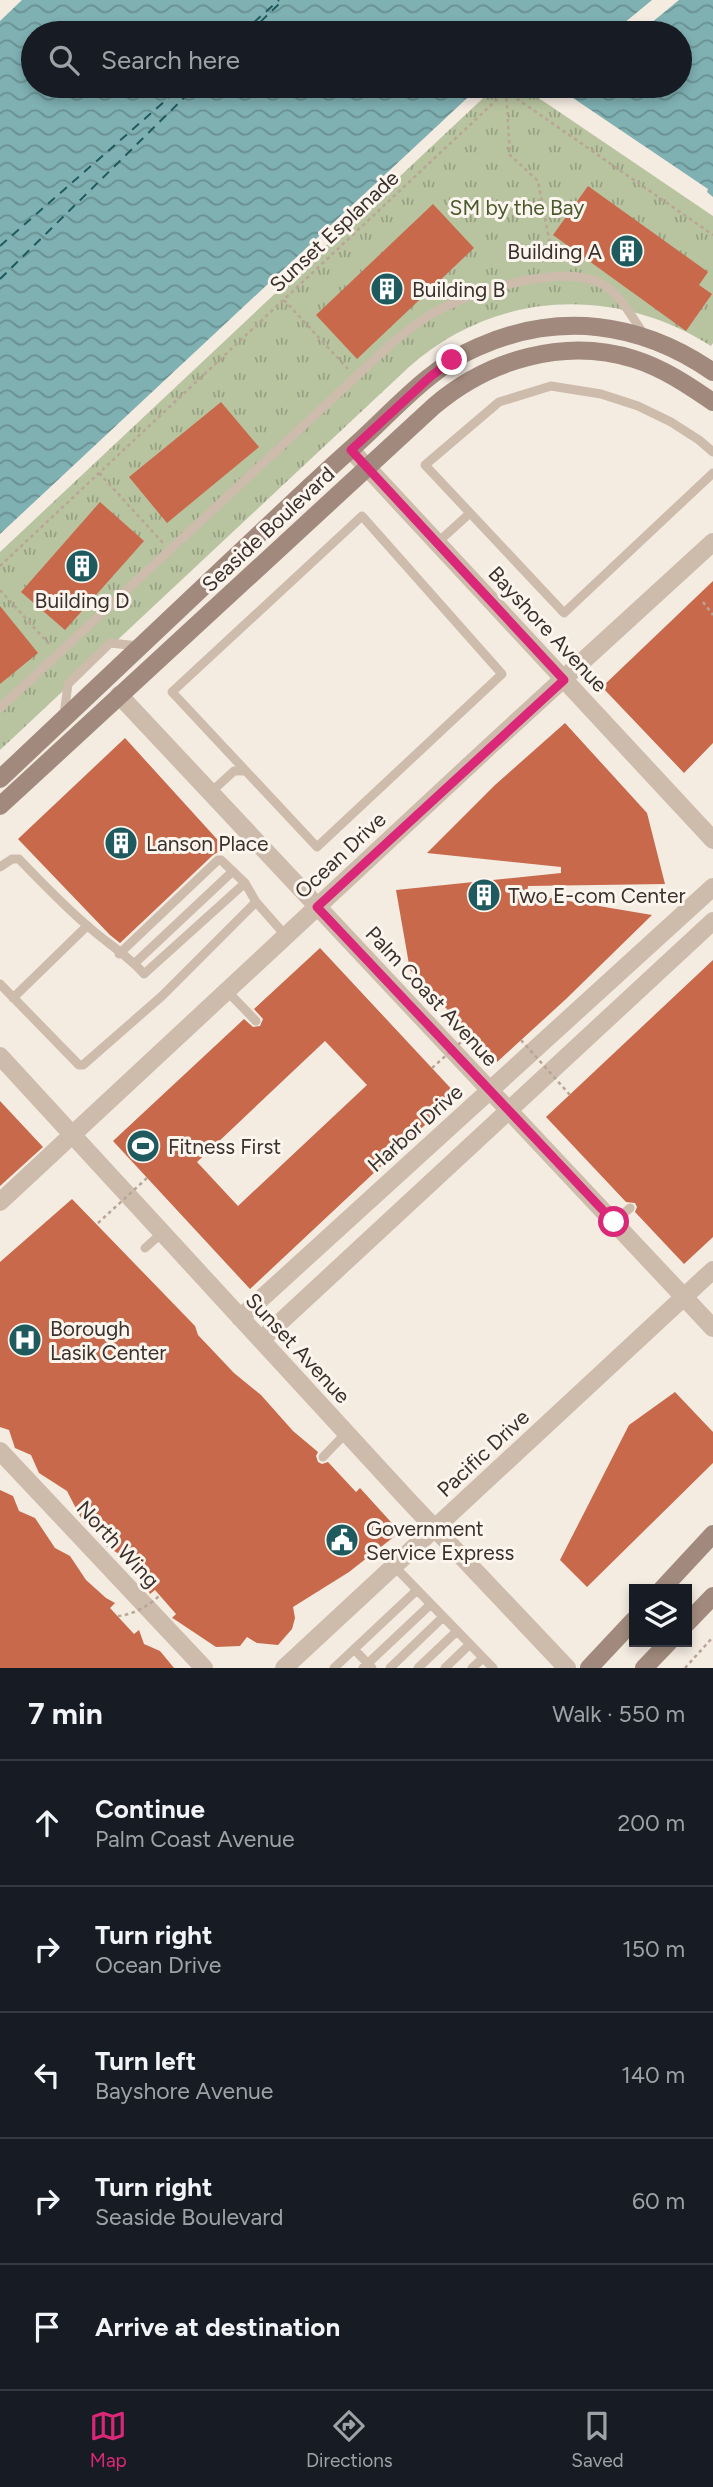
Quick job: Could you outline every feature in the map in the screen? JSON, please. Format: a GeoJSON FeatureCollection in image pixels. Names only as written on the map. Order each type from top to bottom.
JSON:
{"type":"FeatureCollection","features":[{"type":"Feature","properties":{"kind":"street","name":"Seaside Boulevard"},"geometry":{"type":"LineString","coordinates":[[0,779],[351,450],[440,369],[463,354],[493,341],[537,329],[574,326],[610,328],[645,336],[686,355],[713,372]]}},
{"type":"Feature","properties":{"kind":"street","name":"Seaside Boulevard"},"geometry":{"type":"LineString","coordinates":[[0,806],[458,386],[507,362],[546,353],[592,351],[632,358],[664,371],[713,402]]}},
{"type":"Feature","properties":{"kind":"street","name":"Bayshore Avenue"},"geometry":{"type":"LineString","coordinates":[[351,450],[713,840]]}},
{"type":"Feature","properties":{"kind":"street","name":"Ocean Drive"},"geometry":{"type":"LineString","coordinates":[[0,1202],[713,542]]}},
{"type":"Feature","properties":{"kind":"street","name":"Palm Coast Avenue"},"geometry":{"type":"LineString","coordinates":[[119,695],[713,1328]]}},
{"type":"Feature","properties":{"kind":"street","name":"Harbor Drive"},"geometry":{"type":"LineString","coordinates":[[240,1318],[713,887]]}},
{"type":"Feature","properties":{"kind":"street"},"geometry":{"type":"LineString","coordinates":[[261,1340],[713,921]]}},
{"type":"Feature","properties":{"kind":"street","name":"Sunset Avenue"},"geometry":{"type":"LineString","coordinates":[[0,1056],[346,1433],[567,1668]]}},
{"type":"Feature","properties":{"kind":"street","name":"Pacific Drive"},"geometry":{"type":"LineString","coordinates":[[284,1668],[713,1270]]}},
{"type":"Feature","properties":{"kind":"street","name":"North Wing"},"geometry":{"type":"LineString","coordinates":[[0,1451],[204,1668]]}},
{"type":"Feature","properties":{"kind":"street"},"geometry":{"type":"LineString","coordinates":[[667,1584],[713,1534]]}},
{"type":"Feature","properties":{"kind":"street"},"geometry":{"type":"LineString","coordinates":[[692,1618],[713,1595]]}},
{"type":"Feature","properties":{"kind":"street"},"geometry":{"type":"LineString","coordinates":[[589,1668],[629,1625]]}},
{"type":"Feature","properties":{"kind":"street"},"geometry":{"type":"LineString","coordinates":[[644,1668],[664,1647]]}},
{"type":"Feature","properties":{"kind":"lane"},"geometry":{"type":"LineString","coordinates":[[0,708],[355,377],[415,324],[439,310],[496,287],[556,277],[590,279],[604,285],[616,296],[645,336]]}},
{"type":"Feature","properties":{"kind":"lane"},"geometry":{"type":"LineString","coordinates":[[713,452],[671,422],[638,406],[601,394],[551,386],[499,402],[425,465],[565,613],[713,473]]}},
{"type":"Feature","properties":{"kind":"lane"},"geometry":{"type":"LineString","coordinates":[[437,542],[470,513]]}},
{"type":"Feature","properties":{"kind":"lane"},"geometry":{"type":"LineString","coordinates":[[211,793],[234,771],[246,771],[317,847],[502,674],[362,516],[172,692],[246,771]]}},
{"type":"Feature","properties":{"kind":"lane"},"geometry":{"type":"LineString","coordinates":[[0,867],[12,859],[19,859],[87,926],[119,954],[135,963],[144,974],[244,884]]}},
{"type":"Feature","properties":{"kind":"lane"},"geometry":{"type":"LineString","coordinates":[[119,954],[218,860],[223,861],[233,871],[286,936]]}},
{"type":"Feature","properties":{"kind":"lane"},"geometry":{"type":"LineString","coordinates":[[135,963],[233,871]]}},
{"type":"Feature","properties":{"kind":"lane"},"geometry":{"type":"LineString","coordinates":[[5,990],[79,1065],[87,1064],[162,996],[257,902]]}},
{"type":"Feature","properties":{"kind":"lane"},"geometry":{"type":"LineString","coordinates":[[0,1002],[5,990],[87,926]]}},
{"type":"Feature","properties":{"kind":"lane"},"geometry":{"type":"LineString","coordinates":[[227,991],[256,1021]]}},
{"type":"Feature","properties":{"kind":"lane"},"geometry":{"type":"LineString","coordinates":[[614,1222],[630,1208]]}},
{"type":"Feature","properties":{"kind":"lane"},"geometry":{"type":"LineString","coordinates":[[145,1248],[162,1233]]}},
{"type":"Feature","properties":{"kind":"lane"},"geometry":{"type":"LineString","coordinates":[[323,1457],[346,1433]]}},
{"type":"Feature","properties":{"kind":"lane"},"geometry":{"type":"LineString","coordinates":[[394,1566],[493,1668]]}},
{"type":"Feature","properties":{"kind":"lane"},"geometry":{"type":"LineString","coordinates":[[334,1668],[417,1590]]}},
{"type":"Feature","properties":{"kind":"lane"},"geometry":{"type":"LineString","coordinates":[[354,1649],[368,1667],[431,1604]]}},
{"type":"Feature","properties":{"kind":"lane"},"geometry":{"type":"LineString","coordinates":[[390,1668],[443,1617]]}},
{"type":"Feature","properties":{"kind":"lane"},"geometry":{"type":"LineString","coordinates":[[418,1668],[457,1631]]}},
{"type":"Feature","properties":{"kind":"lane"},"geometry":{"type":"LineString","coordinates":[[445,1668],[470,1644]]}},
{"type":"Feature","properties":{"kind":"lane"},"geometry":{"type":"LineString","coordinates":[[472,1668],[483,1658]]}},
{"type":"Feature","properties":{"kind":"path","name":"Sunset Esplanade"},"geometry":{"type":"LineString","coordinates":[[0,566],[499,98]]}},
{"type":"Feature","properties":{"kind":"path"},"geometry":{"type":"LineString","coordinates":[[506,98],[510,155],[538,181],[556,277]]}},
{"type":"Feature","properties":{"kind":"path"},"geometry":{"type":"LineString","coordinates":[[516,98],[713,235]]}},
{"type":"Feature","properties":{"kind":"path"},"geometry":{"type":"LineString","coordinates":[[284,300],[355,377]]}},
{"type":"Feature","properties":{"kind":"path"},"geometry":{"type":"LineString","coordinates":[[99,473],[170,549]]}},
{"type":"Feature","properties":{"kind":"path"},"geometry":{"type":"LineString","coordinates":[[0,590],[58,654]]}},
{"type":"Feature","properties":{"kind":"path"},"geometry":{"type":"LineString","coordinates":[[703,602],[713,615]]}},
{"type":"Feature","properties":{"kind":"path"},"geometry":{"type":"LineString","coordinates":[[432,1068],[470,1034]]}},
{"type":"Feature","properties":{"kind":"path"},"geometry":{"type":"LineString","coordinates":[[521,1040],[570,1095]]}},
{"type":"Feature","properties":{"kind":"path"},"geometry":{"type":"LineString","coordinates":[[98,1223],[147,1178]]}},
{"type":"Feature","properties":{"kind":"path"},"geometry":{"type":"LineString","coordinates":[[118,1616],[126,1616],[155,1601],[160,1595]]}},
{"type":"Feature","properties":{"kind":"path"},"geometry":{"type":"LineString","coordinates":[[685,1668],[713,1637]]}},
{"type":"Feature","properties":{"kind":"green space","name":"SM by the Bay"},"geometry":{"type":"Polygon","coordinates":[[[483,98],[539,98],[713,216],[711,346],[674,326],[635,313],[596,306],[556,305],[517,310],[479,323],[443,341],[409,367],[0,750],[0,552],[483,98]]]}},
{"type":"Feature","properties":{"kind":"water"},"geometry":{"type":"Polygon","coordinates":[[[22,0],[652,0],[627,21],[21,21],[21,98],[467,98],[0,534],[0,21],[22,0]]]}},
{"type":"Feature","properties":{"kind":"water"},"geometry":{"type":"Polygon","coordinates":[[[679,0],[713,0],[713,197],[707,192],[708,189],[573,98],[692,98],[692,21],[654,21],[679,0]]]}},
{"type":"Feature","properties":{"kind":"building","name":"Building A"},"geometry":{"type":"Polygon","coordinates":[[[588,186],[708,272],[699,285],[712,294],[686,331],[553,235],[588,186]]]}},
{"type":"Feature","properties":{"kind":"building","name":"Building B"},"geometry":{"type":"Polygon","coordinates":[[[433,204],[474,248],[357,359],[316,315],[433,204]]]}},
{"type":"Feature","properties":{"kind":"building"},"geometry":{"type":"Polygon","coordinates":[[[221,402],[259,447],[167,523],[129,477],[221,402]]]}},
{"type":"Feature","properties":{"kind":"building","name":"Building D"},"geometry":{"type":"Polygon","coordinates":[[[100,502],[144,541],[65,630],[21,592],[100,502]]]}},
{"type":"Feature","properties":{"kind":"building"},"geometry":{"type":"Polygon","coordinates":[[[713,581],[713,743],[684,773],[602,687],[713,581]]]}},
{"type":"Feature","properties":{"kind":"building"},"geometry":{"type":"Polygon","coordinates":[[[0,606],[38,653],[0,684],[0,606]]]}},
{"type":"Feature","properties":{"kind":"building","name":"Two E-com Center"},"geometry":{"type":"Polygon","coordinates":[[[565,723],[647,813],[665,884],[528,886],[527,894],[652,915],[497,1062],[410,970],[396,890],[561,873],[561,867],[427,853],[495,785],[565,723]]]}},
{"type":"Feature","properties":{"kind":"building","name":"Lanson Place"},"geometry":{"type":"Polygon","coordinates":[[[125,738],[225,848],[213,855],[120,943],[18,839],[125,738]]]}},
{"type":"Feature","properties":{"kind":"building"},"geometry":{"type":"Polygon","coordinates":[[[320,948],[457,1095],[250,1289],[113,1141],[244,1019],[253,1027],[260,1026],[263,1019],[254,1009],[320,948]],[[325,1041],[197,1162],[238,1206],[367,1085],[325,1041]]]}},
{"type":"Feature","properties":{"kind":"building"},"geometry":{"type":"Polygon","coordinates":[[[713,960],[713,1237],[684,1264],[635,1212],[635,1203],[626,1202],[546,1117],[713,960]]]}},
{"type":"Feature","properties":{"kind":"building"},"geometry":{"type":"Polygon","coordinates":[[[0,1101],[43,1147],[0,1186],[0,1101]]]}},
{"type":"Feature","properties":{"kind":"building"},"geometry":{"type":"Polygon","coordinates":[[[72,1199],[195,1326],[198,1335],[234,1373],[261,1395],[293,1431],[318,1452],[318,1462],[328,1462],[356,1492],[360,1488],[400,1532],[349,1572],[293,1607],[295,1618],[292,1629],[278,1645],[257,1643],[247,1637],[240,1646],[216,1647],[172,1618],[176,1614],[155,1590],[150,1594],[134,1563],[106,1546],[101,1527],[83,1522],[67,1491],[39,1473],[31,1455],[15,1448],[9,1430],[0,1427],[0,1262],[72,1199]]]}},
{"type":"Feature","properties":{"kind":"building"},"geometry":{"type":"Polygon","coordinates":[[[675,1392],[713,1432],[713,1463],[587,1587],[560,1560],[629,1425],[675,1392]]]}},
{"type":"Feature","properties":{"kind":"building"},"geometry":{"type":"Polygon","coordinates":[[[0,1490],[13,1496],[19,1511],[35,1518],[55,1548],[70,1556],[86,1580],[115,1603],[110,1608],[134,1634],[139,1630],[144,1644],[160,1651],[174,1668],[0,1668],[0,1490]]]}},
{"type":"Feature","properties":{"kind":"ferry route"},"geometry":{"type":"LineString","coordinates":[[255,21],[279,0]]}},
{"type":"Feature","properties":{"kind":"ferry route"},"geometry":{"type":"LineString","coordinates":[[261,21],[283,0]]}},
{"type":"Feature","properties":{"kind":"ferry route"},"geometry":{"type":"LineString","coordinates":[[0,246],[168,98]]}},
{"type":"Feature","properties":{"kind":"ferry route"},"geometry":{"type":"LineString","coordinates":[[0,279],[184,98]]}},
{"type":"Feature","properties":{"kind":"place","name":"Building A"},"geometry":{"type":"Point","coordinates":[627,251]}},
{"type":"Feature","properties":{"kind":"place","name":"Building B"},"geometry":{"type":"Point","coordinates":[387,289]}},
{"type":"Feature","properties":{"kind":"place","name":"Building D"},"geometry":{"type":"Point","coordinates":[82,566]}},
{"type":"Feature","properties":{"kind":"place","name":"Lanson Place"},"geometry":{"type":"Point","coordinates":[121,843]}},
{"type":"Feature","properties":{"kind":"place","name":"Two E-com Center"},"geometry":{"type":"Point","coordinates":[484,895]}},
{"type":"Feature","properties":{"kind":"place","name":"Fitness First"},"geometry":{"type":"Point","coordinates":[143,1146]}},
{"type":"Feature","properties":{"kind":"place","name":"Borough Lasik Center"},"geometry":{"type":"Point","coordinates":[25,1340]}},
{"type":"Feature","properties":{"kind":"place","name":"Government Service Express"},"geometry":{"type":"Point","coordinates":[342,1540]}},
{"type":"Feature","properties":{"kind":"route"},"geometry":{"type":"LineString","coordinates":[[452,360],[351,450],[564,680],[317,907],[614,1222]]}}]}
